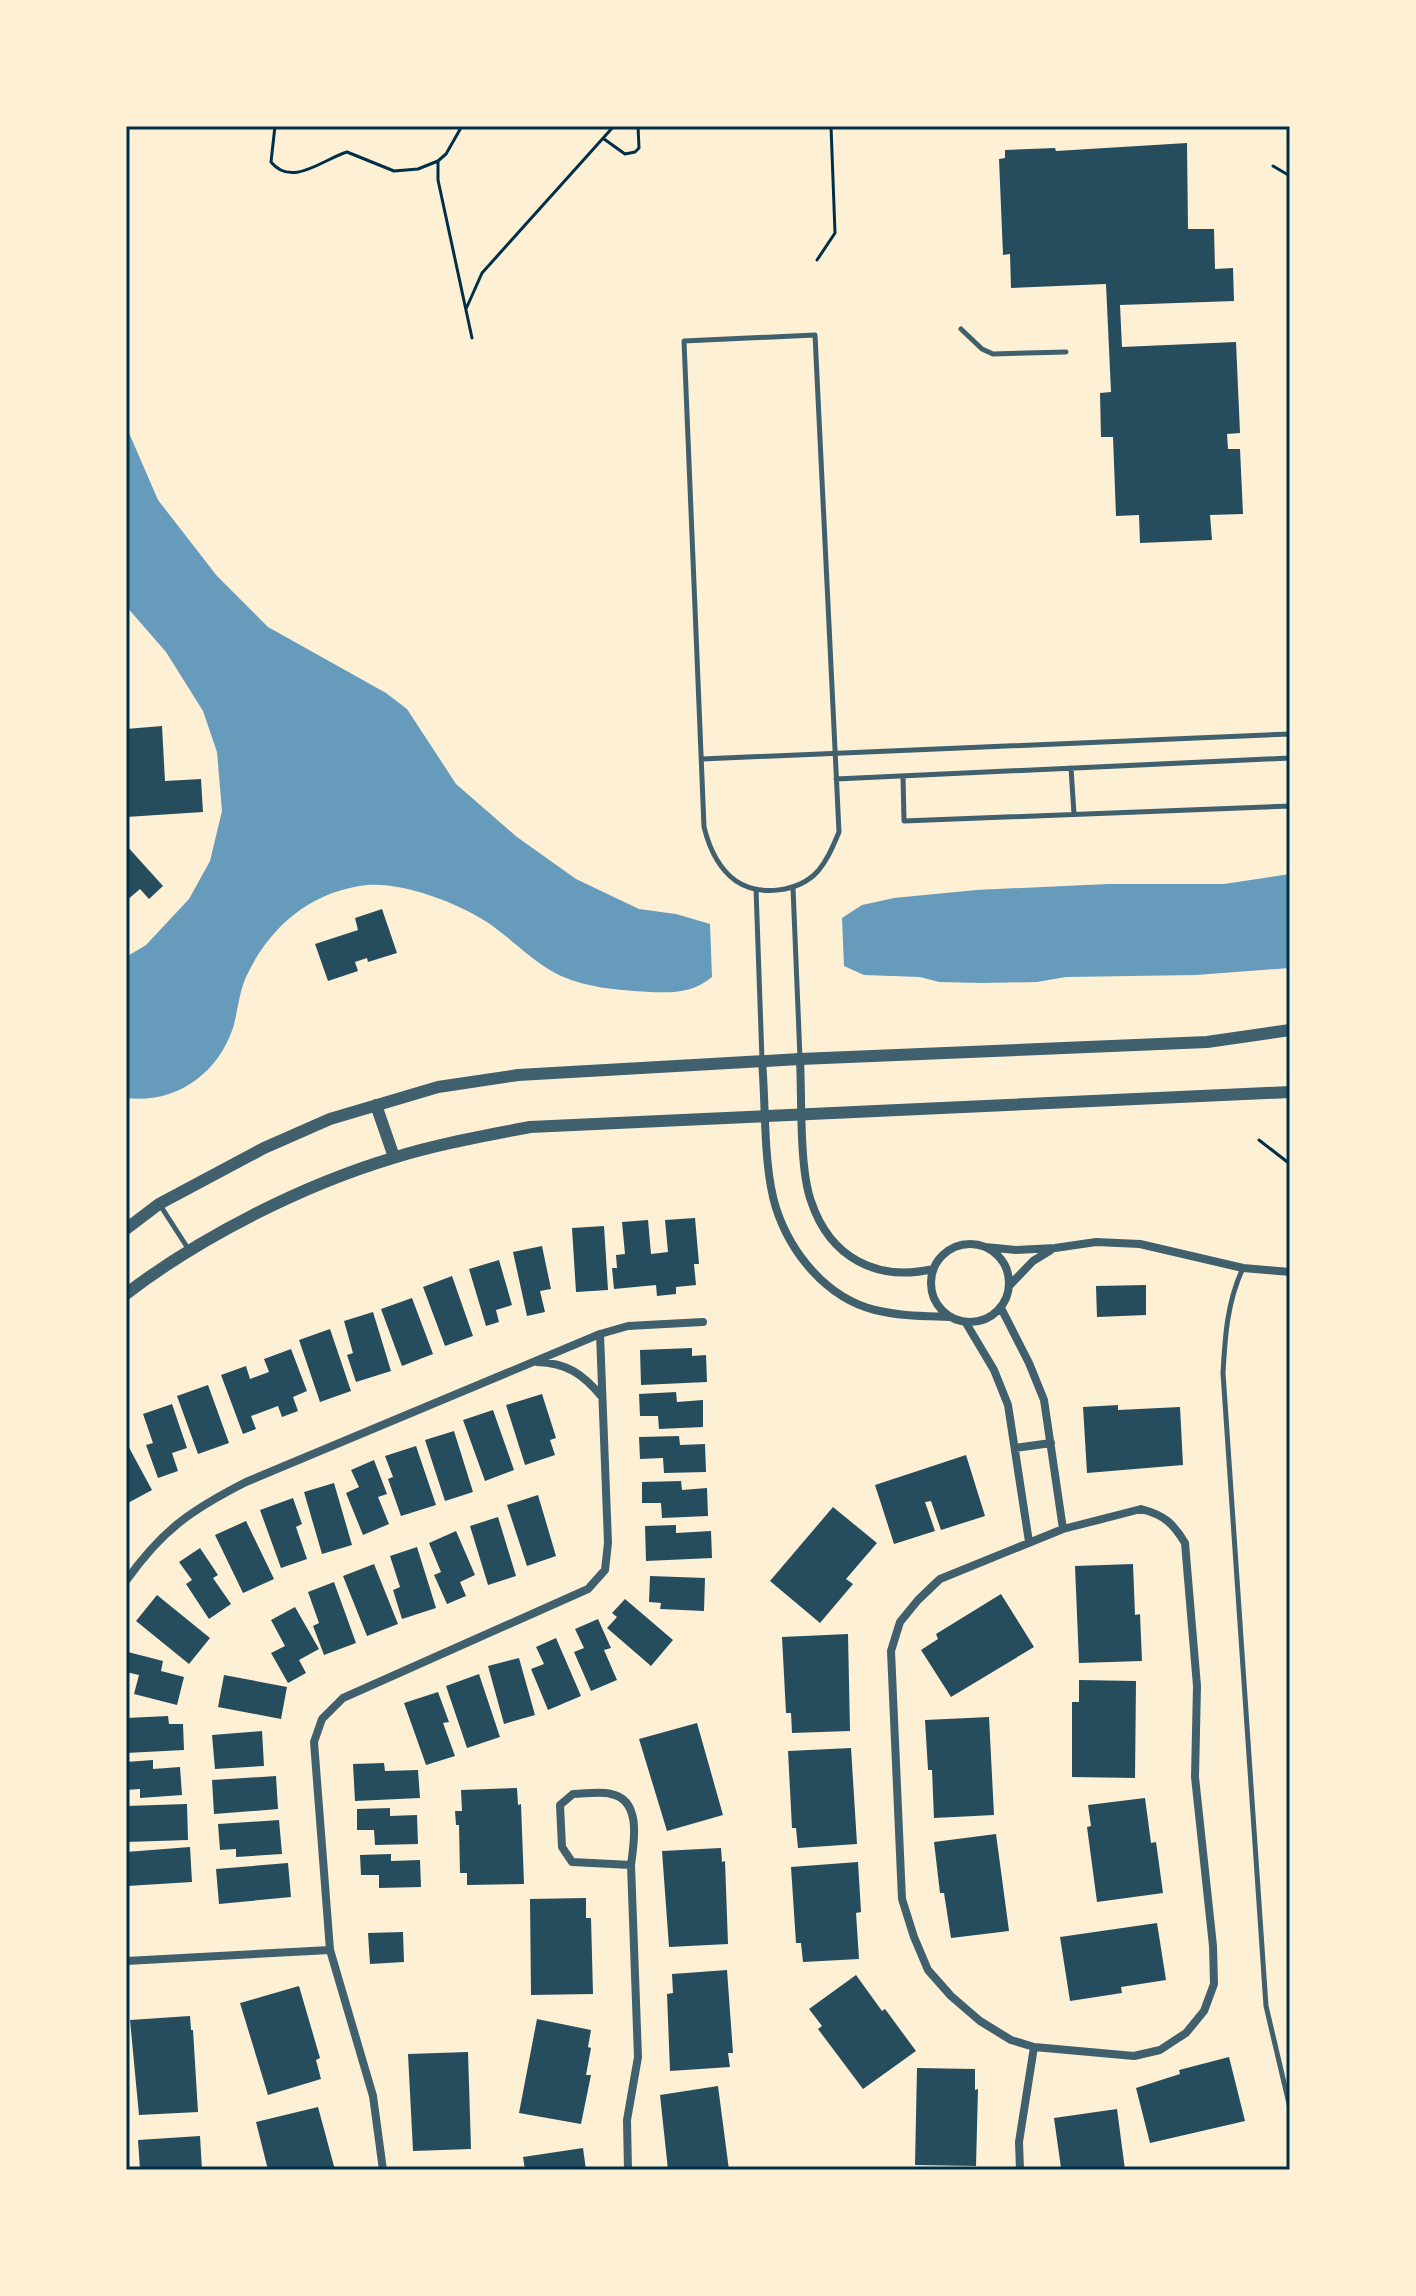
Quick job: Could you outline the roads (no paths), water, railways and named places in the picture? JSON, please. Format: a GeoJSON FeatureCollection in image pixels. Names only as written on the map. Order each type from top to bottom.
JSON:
{"type":"FeatureCollection","features":[{"type":"Feature","properties":{"kind":"street"},"geometry":{"type":"LineString","coordinates":[[126,1229],[159,1204],[264,1148],[330,1119],[438,1087],[518,1075],[800,1059],[1207,1042],[1290,1030]]}},
{"type":"Feature","properties":{"kind":"street"},"geometry":{"type":"LineString","coordinates":[[800,1059],[805,1165],[811,1201],[824,1227],[842,1249],[860,1264],[885,1273],[914,1273],[933,1269]]}},
{"type":"Feature","properties":{"kind":"street"},"geometry":{"type":"LineString","coordinates":[[762,1061],[769,1167],[775,1206],[787,1235],[809,1268],[843,1296],[873,1309],[949,1317],[966,1323],[979,1321],[1001,1308],[1009,1286],[1033,1261],[1055,1248]]}},
{"type":"Feature","properties":{"kind":"street"},"geometry":{"type":"LineString","coordinates":[[126,1294],[167,1263],[280,1202],[341,1175],[452,1142],[530,1127],[1290,1092]]}},
{"type":"Feature","properties":{"kind":"street"},"geometry":{"type":"LineString","coordinates":[[376,1105],[394,1157]]}},
{"type":"Feature","properties":{"kind":"street"},"geometry":{"type":"LineString","coordinates":[[949,1317],[934,1301],[931,1290],[933,1269],[949,1250],[961,1245],[1016,1250],[1096,1242],[1140,1244],[1243,1268],[1290,1272]]}},
{"type":"Feature","properties":{"kind":"street"},"geometry":{"type":"LineString","coordinates":[[985,1247],[1003,1262],[1009,1286]]}},
{"type":"Feature","properties":{"kind":"street"},"geometry":{"type":"LineString","coordinates":[[1001,1308],[1044,1400],[1063,1529]]}},
{"type":"Feature","properties":{"kind":"street"},"geometry":{"type":"LineString","coordinates":[[126,1581],[171,1528],[201,1505],[246,1482],[600,1334],[628,1326],[703,1322]]}},
{"type":"Feature","properties":{"kind":"street"},"geometry":{"type":"LineString","coordinates":[[966,1323],[994,1370],[1008,1405],[1029,1542]]}},
{"type":"Feature","properties":{"kind":"street"},"geometry":{"type":"LineString","coordinates":[[383,2170],[373,2096],[330,1950],[314,1742],[322,1719],[343,1698],[588,1589],[605,1570],[608,1543],[600,1334]]}},
{"type":"Feature","properties":{"kind":"street"},"geometry":{"type":"LineString","coordinates":[[532,1362],[555,1363],[574,1369],[602,1397]]}},
{"type":"Feature","properties":{"kind":"street"},"geometry":{"type":"LineString","coordinates":[[1015,1448],[1051,1443]]}},
{"type":"Feature","properties":{"kind":"street"},"geometry":{"type":"LineString","coordinates":[[1141,1509],[1158,1513],[1173,1523],[1185,1543],[1197,1686],[1195,1777],[1213,1946],[1214,1984],[1204,2011],[1186,2033],[1160,2050],[1134,2056],[1034,2047],[1011,2040],[990,2027],[951,1996],[928,1970],[902,1899],[891,1651],[900,1622],[940,1579],[1063,1529],[1141,1509]]}},
{"type":"Feature","properties":{"kind":"street"},"geometry":{"type":"LineString","coordinates":[[628,2170],[627,2120],[638,2057],[631,1865],[633,1815],[623,1799],[610,1793],[573,1794],[560,1805],[562,1847],[572,1862],[631,1865]]}},
{"type":"Feature","properties":{"kind":"street"},"geometry":{"type":"LineString","coordinates":[[126,1961],[330,1950]]}},
{"type":"Feature","properties":{"kind":"street"},"geometry":{"type":"LineString","coordinates":[[1020,2170],[1019,2142],[1034,2047]]}},
{"type":"Feature","properties":{"kind":"lane"},"geometry":{"type":"LineString","coordinates":[[961,329],[982,349],[993,354],[1066,352]]}},
{"type":"Feature","properties":{"kind":"lane"},"geometry":{"type":"LineString","coordinates":[[815,335],[839,832],[816,874],[793,887],[776,891],[756,889],[737,882],[721,867],[707,841],[704,827],[702,759],[684,341],[815,335]]}},
{"type":"Feature","properties":{"kind":"lane"},"geometry":{"type":"LineString","coordinates":[[702,759],[1290,734]]}},
{"type":"Feature","properties":{"kind":"lane"},"geometry":{"type":"LineString","coordinates":[[836,779],[1290,758]]}},
{"type":"Feature","properties":{"kind":"lane"},"geometry":{"type":"LineString","coordinates":[[1071,768],[1074,814]]}},
{"type":"Feature","properties":{"kind":"lane"},"geometry":{"type":"LineString","coordinates":[[903,776],[904,821],[1290,806]]}},
{"type":"Feature","properties":{"kind":"lane"},"geometry":{"type":"LineString","coordinates":[[793,887],[800,1059]]}},
{"type":"Feature","properties":{"kind":"lane"},"geometry":{"type":"LineString","coordinates":[[756,889],[762,1061]]}},
{"type":"Feature","properties":{"kind":"lane"},"geometry":{"type":"LineString","coordinates":[[159,1204],[190,1251]]}},
{"type":"Feature","properties":{"kind":"lane"},"geometry":{"type":"LineString","coordinates":[[1243,1268],[1235,1285],[1225,1330],[1223,1373],[1266,2006],[1290,2108]]}},
{"type":"Feature","properties":{"kind":"water"},"geometry":{"type":"Polygon","coordinates":[[[126,426],[158,500],[217,576],[268,627],[386,693],[407,709],[456,784],[517,837],[576,879],[639,909],[676,914],[710,924],[712,977],[698,986],[674,992],[589,985],[555,973],[482,919],[442,900],[381,885],[347,889],[311,903],[268,941],[244,981],[226,1045],[205,1072],[177,1091],[144,1099],[126,1098],[126,957],[146,945],[189,899],[210,861],[222,811],[217,752],[203,711],[166,652],[126,606],[126,426]]]}},
{"type":"Feature","properties":{"kind":"water"},"geometry":{"type":"Polygon","coordinates":[[[1290,874],[1290,968],[1196,975],[1066,977],[1037,982],[983,983],[864,975],[844,966],[842,918],[862,905],[894,898],[976,890],[1108,884],[1224,884],[1290,874]]]}}]}
